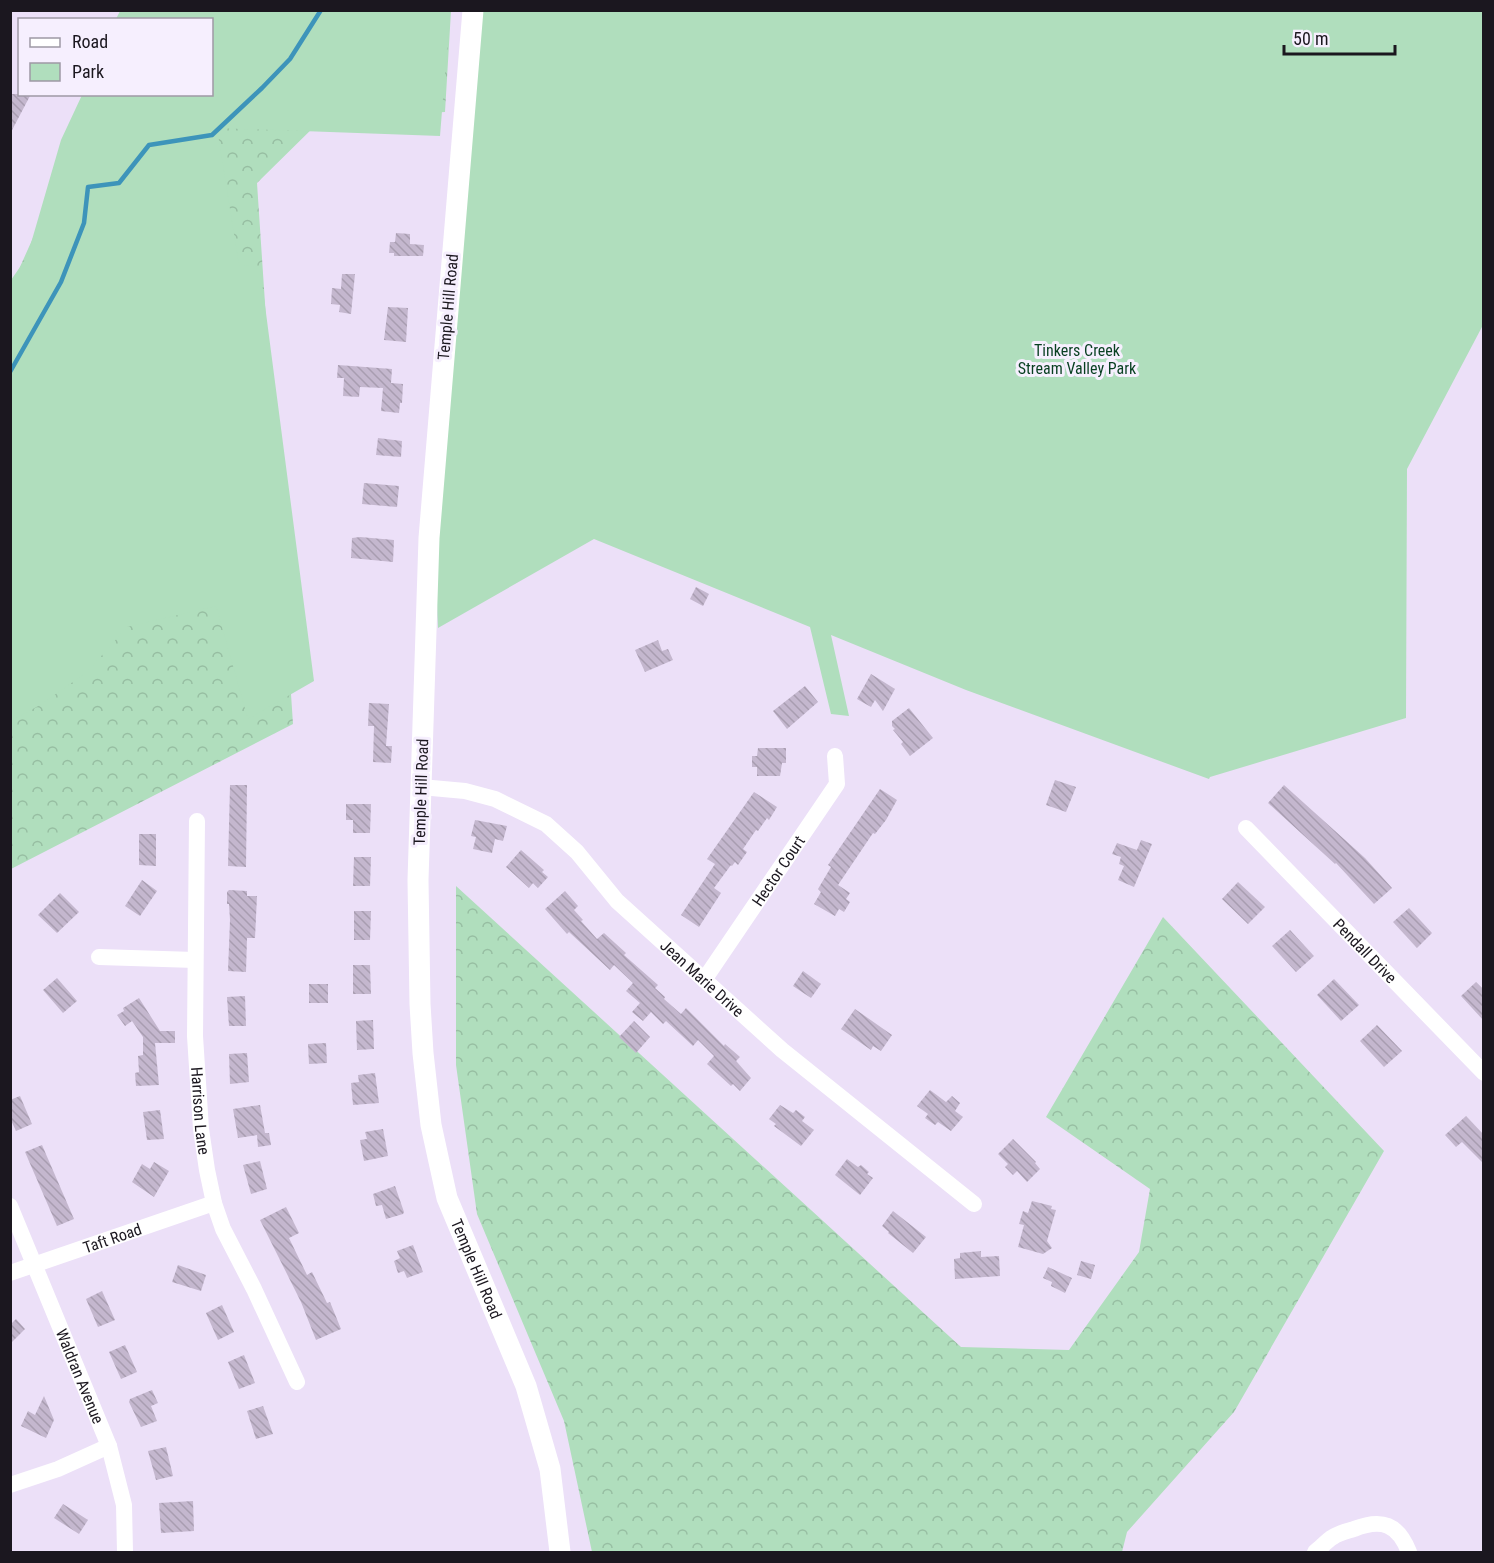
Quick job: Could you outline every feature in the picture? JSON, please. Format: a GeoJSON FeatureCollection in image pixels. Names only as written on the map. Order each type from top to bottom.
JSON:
{"type":"FeatureCollection","features":[{"type":"Feature","properties":{"kind":"main road","name":"Temple Hill Road"},"geometry":{"type":"LineString","coordinates":[[473,10],[429,538],[418,880],[420,1004],[431,1125],[447,1198],[526,1386],[550,1469],[560,1552]]}},
{"type":"Feature","properties":{"kind":"street","name":"Hector Court"},"geometry":{"type":"LineString","coordinates":[[704,980],[837,784],[835,756]]}},
{"type":"Feature","properties":{"kind":"street","name":"Jean Marie Drive"},"geometry":{"type":"LineString","coordinates":[[421,787],[465,791],[495,799],[546,824],[577,852],[617,901],[782,1050],[974,1204]]}},
{"type":"Feature","properties":{"kind":"street","name":"Harrison Lane"},"geometry":{"type":"LineString","coordinates":[[197,821],[195,1036],[201,1129],[214,1203],[226,1236],[254,1289],[297,1382]]}},
{"type":"Feature","properties":{"kind":"street","name":"Pendall Drive"},"geometry":{"type":"LineString","coordinates":[[1246,828],[1484,1073]]}},
{"type":"Feature","properties":{"kind":"street"},"geometry":{"type":"LineString","coordinates":[[99,957],[195,960]]}},
{"type":"Feature","properties":{"kind":"street","name":"Taft Road"},"geometry":{"type":"LineString","coordinates":[[10,1273],[214,1203]]}},
{"type":"Feature","properties":{"kind":"street","name":"Waldran Avenue"},"geometry":{"type":"LineString","coordinates":[[10,1206],[36,1264],[109,1446],[124,1505],[125,1552]]}},
{"type":"Feature","properties":{"kind":"street"},"geometry":{"type":"LineString","coordinates":[[10,1485],[58,1470],[109,1446]]}},
{"type":"Feature","properties":{"kind":"street"},"geometry":{"type":"LineString","coordinates":[[1315,1552],[1333,1537],[1369,1523],[1384,1523],[1395,1530],[1402,1537],[1409,1552]]}},
{"type":"Feature","properties":{"kind":"green space"},"geometry":{"type":"Polygon","coordinates":[[[120,11],[450,11],[440,136],[217,128],[239,265],[260,267],[314,681],[248,719],[216,606],[127,627],[87,672],[40,705],[11,721],[11,280],[27,257],[61,140],[82,96],[213,96],[213,18],[116,18],[120,11]]]}},
{"type":"Feature","properties":{"kind":"green space"},"geometry":{"type":"Polygon","coordinates":[[[121,11],[451,11],[445,112],[322,119],[257,183],[293,724],[11,869],[11,287],[97,96],[213,96],[213,18],[121,11]]]}},
{"type":"Feature","properties":{"kind":"green space","name":"Tinkers Creek Stream Valley Park"},"geometry":{"type":"Polygon","coordinates":[[[477,11],[1483,11],[1483,325],[1407,469],[1406,718],[1209,779],[966,690],[831,635],[849,716],[831,714],[810,627],[594,539],[438,628],[435,556],[477,11]]]}},
{"type":"Feature","properties":{"kind":"green space"},"geometry":{"type":"Polygon","coordinates":[[[456,886],[961,1347],[1069,1350],[1139,1252],[1150,1189],[1046,1117],[1163,917],[1384,1151],[1234,1412],[1127,1532],[1122,1552],[592,1552],[564,1421],[477,1214],[456,1065],[456,886]]]}},
{"type":"Feature","properties":{"kind":"building"},"geometry":{"type":"Polygon","coordinates":[[[10,94],[30,96],[10,134],[10,94]]]}},
{"type":"Feature","properties":{"kind":"building"},"geometry":{"type":"Polygon","coordinates":[[[396,233],[410,234],[410,244],[424,245],[423,256],[394,256],[394,253],[389,253],[390,242],[395,242],[396,233]]]}},
{"type":"Feature","properties":{"kind":"building"},"geometry":{"type":"Polygon","coordinates":[[[342,274],[355,274],[351,314],[339,312],[340,305],[331,304],[332,288],[341,289],[342,274]]]}},
{"type":"Feature","properties":{"kind":"building"},"geometry":{"type":"Polygon","coordinates":[[[388,307],[408,308],[406,342],[384,340],[388,307]]]}},
{"type":"Feature","properties":{"kind":"building"},"geometry":{"type":"Polygon","coordinates":[[[338,365],[392,369],[391,383],[403,384],[399,413],[381,411],[383,388],[360,387],[359,397],[343,396],[344,378],[337,378],[338,365]]]}},
{"type":"Feature","properties":{"kind":"building"},"geometry":{"type":"Polygon","coordinates":[[[378,438],[402,441],[401,457],[376,455],[378,438]]]}},
{"type":"Feature","properties":{"kind":"building"},"geometry":{"type":"Polygon","coordinates":[[[364,483],[399,486],[397,507],[362,504],[364,483]]]}},
{"type":"Feature","properties":{"kind":"building"},"geometry":{"type":"Polygon","coordinates":[[[352,538],[394,540],[393,562],[351,558],[352,538]]]}},
{"type":"Feature","properties":{"kind":"building"},"geometry":{"type":"Polygon","coordinates":[[[696,587],[709,594],[703,606],[690,599],[696,587]]]}},
{"type":"Feature","properties":{"kind":"building"},"geometry":{"type":"Polygon","coordinates":[[[658,640],[662,651],[668,649],[673,660],[645,672],[635,650],[658,640]]]}},
{"type":"Feature","properties":{"kind":"building"},"geometry":{"type":"Polygon","coordinates":[[[871,674],[895,689],[883,711],[875,700],[871,707],[857,699],[871,674]]]}},
{"type":"Feature","properties":{"kind":"building"},"geometry":{"type":"Polygon","coordinates":[[[805,686],[818,702],[787,729],[773,711],[805,686]]]}},
{"type":"Feature","properties":{"kind":"building"},"geometry":{"type":"Polygon","coordinates":[[[369,703],[389,704],[386,746],[392,746],[391,763],[373,762],[374,726],[368,726],[369,703]]]}},
{"type":"Feature","properties":{"kind":"building"},"geometry":{"type":"Polygon","coordinates":[[[909,708],[933,738],[910,756],[892,726],[892,721],[909,708]]]}},
{"type":"Feature","properties":{"kind":"building"},"geometry":{"type":"Polygon","coordinates":[[[758,748],[786,748],[786,763],[782,763],[780,776],[757,776],[757,767],[752,767],[752,756],[757,756],[758,748]]]}},
{"type":"Feature","properties":{"kind":"building"},"geometry":{"type":"Polygon","coordinates":[[[1055,780],[1076,787],[1066,812],[1046,805],[1055,780]]]}},
{"type":"Feature","properties":{"kind":"building"},"geometry":{"type":"Polygon","coordinates":[[[230,785],[247,785],[246,867],[228,866],[230,785]]]}},
{"type":"Feature","properties":{"kind":"building"},"geometry":{"type":"Polygon","coordinates":[[[1284,785],[1365,858],[1392,888],[1374,904],[1336,863],[1268,803],[1284,785]]]}},
{"type":"Feature","properties":{"kind":"building"},"geometry":{"type":"Polygon","coordinates":[[[880,789],[897,800],[886,820],[875,834],[873,833],[838,885],[850,893],[846,899],[850,902],[844,912],[839,909],[835,916],[814,904],[821,892],[818,889],[831,867],[828,865],[880,789]]]}},
{"type":"Feature","properties":{"kind":"building"},"geometry":{"type":"Polygon","coordinates":[[[754,792],[777,807],[769,820],[767,818],[758,831],[756,830],[743,849],[747,852],[738,865],[735,862],[731,865],[714,888],[721,893],[699,927],[681,915],[715,864],[707,859],[754,792]]]}},
{"type":"Feature","properties":{"kind":"building"},"geometry":{"type":"Polygon","coordinates":[[[346,804],[371,804],[370,833],[353,833],[353,820],[346,820],[346,804]]]}},
{"type":"Feature","properties":{"kind":"building"},"geometry":{"type":"Polygon","coordinates":[[[475,820],[507,826],[503,841],[495,839],[492,853],[473,849],[476,837],[471,836],[475,820]]]}},
{"type":"Feature","properties":{"kind":"building"},"geometry":{"type":"Polygon","coordinates":[[[139,834],[156,834],[156,866],[139,865],[139,834]]]}},
{"type":"Feature","properties":{"kind":"building"},"geometry":{"type":"Polygon","coordinates":[[[1141,840],[1152,844],[1134,887],[1118,880],[1124,866],[1119,864],[1121,857],[1112,854],[1117,843],[1137,850],[1141,840]]]}},
{"type":"Feature","properties":{"kind":"building"},"geometry":{"type":"Polygon","coordinates":[[[521,850],[544,870],[542,872],[548,877],[538,888],[533,883],[529,888],[506,867],[521,850]]]}},
{"type":"Feature","properties":{"kind":"building"},"geometry":{"type":"Polygon","coordinates":[[[354,857],[371,857],[370,886],[353,886],[354,857]]]}},
{"type":"Feature","properties":{"kind":"building"},"geometry":{"type":"Polygon","coordinates":[[[142,880],[157,891],[140,916],[125,906],[142,880]]]}},
{"type":"Feature","properties":{"kind":"building"},"geometry":{"type":"Polygon","coordinates":[[[1238,882],[1265,907],[1248,924],[1222,899],[1238,882]]]}},
{"type":"Feature","properties":{"kind":"building"},"geometry":{"type":"Polygon","coordinates":[[[229,890],[247,891],[247,896],[257,896],[255,938],[247,938],[246,972],[228,971],[230,920],[227,892],[229,890]]]}},
{"type":"Feature","properties":{"kind":"building"},"geometry":{"type":"Polygon","coordinates":[[[565,891],[578,906],[574,910],[583,920],[581,921],[597,939],[604,933],[626,953],[624,955],[658,985],[655,988],[665,997],[664,999],[681,1014],[686,1008],[724,1046],[725,1044],[740,1057],[736,1061],[751,1078],[740,1091],[733,1084],[731,1086],[707,1064],[714,1056],[698,1040],[693,1046],[666,1021],[663,1024],[651,1012],[643,1021],[632,1012],[640,1003],[626,991],[633,983],[614,965],[610,970],[569,932],[567,934],[545,909],[565,891]]]}},
{"type":"Feature","properties":{"kind":"building"},"geometry":{"type":"Polygon","coordinates":[[[60,893],[79,912],[57,933],[38,915],[60,893]]]}},
{"type":"Feature","properties":{"kind":"building"},"geometry":{"type":"Polygon","coordinates":[[[1409,908],[1432,933],[1417,948],[1393,922],[1409,908]]]}},
{"type":"Feature","properties":{"kind":"building"},"geometry":{"type":"Polygon","coordinates":[[[354,911],[371,911],[370,940],[354,940],[354,911]]]}},
{"type":"Feature","properties":{"kind":"building"},"geometry":{"type":"Polygon","coordinates":[[[1290,930],[1314,956],[1296,972],[1272,946],[1290,930]]]}},
{"type":"Feature","properties":{"kind":"building"},"geometry":{"type":"Polygon","coordinates":[[[353,965],[370,965],[371,994],[353,994],[353,965]]]}},
{"type":"Feature","properties":{"kind":"building"},"geometry":{"type":"Polygon","coordinates":[[[803,971],[821,984],[811,998],[793,986],[803,971]]]}},
{"type":"Feature","properties":{"kind":"building"},"geometry":{"type":"Polygon","coordinates":[[[57,978],[77,1001],[63,1013],[43,990],[57,978]]]}},
{"type":"Feature","properties":{"kind":"building"},"geometry":{"type":"Polygon","coordinates":[[[1334,979],[1359,1005],[1341,1021],[1317,995],[1334,979]]]}},
{"type":"Feature","properties":{"kind":"building"},"geometry":{"type":"Polygon","coordinates":[[[1476,982],[1484,990],[1484,1021],[1461,996],[1476,982]]]}},
{"type":"Feature","properties":{"kind":"building"},"geometry":{"type":"Polygon","coordinates":[[[309,984],[328,984],[328,1003],[309,1003],[309,984]]]}},
{"type":"Feature","properties":{"kind":"building"},"geometry":{"type":"Polygon","coordinates":[[[245,996],[246,1026],[229,1026],[227,997],[245,996]]]}},
{"type":"Feature","properties":{"kind":"building"},"geometry":{"type":"Polygon","coordinates":[[[139,998],[160,1031],[175,1031],[175,1043],[155,1043],[159,1085],[136,1086],[135,1073],[139,1072],[138,1056],[143,1055],[143,1037],[132,1021],[125,1026],[117,1015],[124,1011],[123,1008],[139,998]]]}},
{"type":"Feature","properties":{"kind":"building"},"geometry":{"type":"Polygon","coordinates":[[[855,1009],[892,1035],[881,1051],[873,1046],[871,1050],[841,1029],[855,1009]]]}},
{"type":"Feature","properties":{"kind":"building"},"geometry":{"type":"Polygon","coordinates":[[[373,1020],[374,1049],[357,1050],[356,1021],[373,1020]]]}},
{"type":"Feature","properties":{"kind":"building"},"geometry":{"type":"Polygon","coordinates":[[[634,1021],[650,1037],[636,1053],[619,1037],[634,1021]]]}},
{"type":"Feature","properties":{"kind":"building"},"geometry":{"type":"Polygon","coordinates":[[[1377,1025],[1402,1051],[1384,1067],[1360,1041],[1377,1025]]]}},
{"type":"Feature","properties":{"kind":"building"},"geometry":{"type":"Polygon","coordinates":[[[326,1043],[327,1063],[309,1064],[308,1044],[326,1043]]]}},
{"type":"Feature","properties":{"kind":"building"},"geometry":{"type":"Polygon","coordinates":[[[247,1053],[249,1082],[230,1084],[229,1054],[247,1053]]]}},
{"type":"Feature","properties":{"kind":"building"},"geometry":{"type":"Polygon","coordinates":[[[375,1073],[379,1103],[353,1105],[351,1083],[359,1082],[358,1075],[375,1073]]]}},
{"type":"Feature","properties":{"kind":"building"},"geometry":{"type":"Polygon","coordinates":[[[930,1090],[946,1102],[952,1096],[960,1103],[955,1111],[963,1117],[951,1131],[938,1122],[935,1125],[925,1118],[928,1114],[917,1106],[930,1090]]]}},
{"type":"Feature","properties":{"kind":"building"},"geometry":{"type":"Polygon","coordinates":[[[20,1096],[32,1124],[16,1131],[10,1118],[10,1100],[20,1096]]]}},
{"type":"Feature","properties":{"kind":"building"},"geometry":{"type":"Polygon","coordinates":[[[260,1105],[265,1133],[269,1133],[271,1145],[258,1147],[257,1135],[238,1138],[233,1109],[260,1105]]]}},
{"type":"Feature","properties":{"kind":"building"},"geometry":{"type":"Polygon","coordinates":[[[780,1105],[793,1113],[796,1110],[805,1117],[802,1121],[814,1130],[801,1146],[774,1126],[776,1124],[769,1119],[780,1105]]]}},
{"type":"Feature","properties":{"kind":"building"},"geometry":{"type":"Polygon","coordinates":[[[160,1110],[164,1139],[147,1140],[143,1112],[160,1110]]]}},
{"type":"Feature","properties":{"kind":"building"},"geometry":{"type":"Polygon","coordinates":[[[1466,1116],[1484,1135],[1484,1164],[1462,1142],[1456,1147],[1445,1135],[1466,1116]]]}},
{"type":"Feature","properties":{"kind":"building"},"geometry":{"type":"Polygon","coordinates":[[[383,1129],[388,1156],[364,1161],[360,1140],[367,1139],[365,1132],[383,1129]]]}},
{"type":"Feature","properties":{"kind":"building"},"geometry":{"type":"Polygon","coordinates":[[[1013,1139],[1040,1169],[1027,1182],[1017,1171],[1013,1175],[1005,1167],[1008,1164],[998,1154],[1013,1139]]]}},
{"type":"Feature","properties":{"kind":"building"},"geometry":{"type":"Polygon","coordinates":[[[42,1145],[74,1219],[57,1226],[25,1152],[42,1145]]]}},
{"type":"Feature","properties":{"kind":"building"},"geometry":{"type":"Polygon","coordinates":[[[847,1159],[858,1167],[861,1165],[873,1178],[860,1195],[835,1175],[847,1159]]]}},
{"type":"Feature","properties":{"kind":"building"},"geometry":{"type":"Polygon","coordinates":[[[260,1161],[267,1189],[251,1194],[243,1165],[260,1161]]]}},
{"type":"Feature","properties":{"kind":"building"},"geometry":{"type":"Polygon","coordinates":[[[154,1162],[169,1171],[154,1197],[132,1182],[142,1164],[150,1169],[154,1162]]]}},
{"type":"Feature","properties":{"kind":"building"},"geometry":{"type":"Polygon","coordinates":[[[395,1186],[404,1212],[386,1219],[382,1205],[376,1206],[373,1194],[395,1186]]]}},
{"type":"Feature","properties":{"kind":"building"},"geometry":{"type":"Polygon","coordinates":[[[1032,1201],[1052,1206],[1051,1209],[1056,1210],[1047,1241],[1052,1248],[1043,1254],[1018,1247],[1024,1225],[1019,1224],[1023,1211],[1028,1213],[1032,1201]]]}},
{"type":"Feature","properties":{"kind":"building"},"geometry":{"type":"Polygon","coordinates":[[[286,1207],[299,1233],[289,1238],[307,1275],[312,1272],[327,1303],[330,1302],[341,1329],[316,1340],[301,1302],[260,1220],[286,1207]]]}},
{"type":"Feature","properties":{"kind":"building"},"geometry":{"type":"Polygon","coordinates":[[[893,1211],[926,1237],[913,1253],[882,1226],[893,1211]]]}},
{"type":"Feature","properties":{"kind":"building"},"geometry":{"type":"Polygon","coordinates":[[[413,1245],[423,1272],[407,1278],[404,1271],[398,1273],[394,1261],[400,1258],[397,1251],[413,1245]]]}},
{"type":"Feature","properties":{"kind":"building"},"geometry":{"type":"Polygon","coordinates":[[[981,1251],[981,1257],[999,1256],[1000,1276],[955,1279],[954,1259],[960,1258],[960,1253],[981,1251]]]}},
{"type":"Feature","properties":{"kind":"building"},"geometry":{"type":"Polygon","coordinates":[[[1081,1261],[1095,1265],[1091,1279],[1077,1275],[1081,1261]]]}},
{"type":"Feature","properties":{"kind":"building"},"geometry":{"type":"Polygon","coordinates":[[[178,1265],[206,1275],[201,1291],[172,1282],[178,1265]]]}},
{"type":"Feature","properties":{"kind":"building"},"geometry":{"type":"Polygon","coordinates":[[[1048,1267],[1072,1278],[1065,1293],[1051,1286],[1052,1282],[1043,1278],[1048,1267]]]}},
{"type":"Feature","properties":{"kind":"building"},"geometry":{"type":"Polygon","coordinates":[[[102,1291],[115,1320],[98,1327],[86,1299],[102,1291]]]}},
{"type":"Feature","properties":{"kind":"building"},"geometry":{"type":"Polygon","coordinates":[[[222,1305],[234,1332],[218,1340],[206,1313],[222,1305]]]}},
{"type":"Feature","properties":{"kind":"building"},"geometry":{"type":"Polygon","coordinates":[[[16,1319],[25,1329],[10,1344],[10,1325],[16,1319]]]}},
{"type":"Feature","properties":{"kind":"building"},"geometry":{"type":"Polygon","coordinates":[[[125,1345],[137,1372],[121,1379],[109,1352],[125,1345]]]}},
{"type":"Feature","properties":{"kind":"building"},"geometry":{"type":"Polygon","coordinates":[[[244,1355],[255,1383],[239,1389],[228,1362],[244,1355]]]}},
{"type":"Feature","properties":{"kind":"building"},"geometry":{"type":"Polygon","coordinates":[[[152,1390],[158,1403],[151,1406],[157,1421],[141,1427],[129,1402],[130,1399],[152,1390]]]}},
{"type":"Feature","properties":{"kind":"building"},"geometry":{"type":"Polygon","coordinates":[[[44,1396],[54,1420],[46,1438],[21,1426],[28,1411],[35,1415],[44,1396]]]}},
{"type":"Feature","properties":{"kind":"building"},"geometry":{"type":"Polygon","coordinates":[[[263,1406],[273,1434],[256,1439],[247,1411],[263,1406]]]}},
{"type":"Feature","properties":{"kind":"building"},"geometry":{"type":"Polygon","coordinates":[[[166,1447],[173,1476],[156,1480],[148,1451],[166,1447]]]}},
{"type":"Feature","properties":{"kind":"building"},"geometry":{"type":"Polygon","coordinates":[[[193,1501],[194,1531],[161,1533],[159,1503],[193,1501]]]}},
{"type":"Feature","properties":{"kind":"building"},"geometry":{"type":"Polygon","coordinates":[[[63,1504],[88,1520],[79,1534],[54,1518],[63,1504]]]}},
{"type":"Feature","properties":{"kind":"waterway"},"geometry":{"type":"LineString","coordinates":[[10,372],[61,282],[84,223],[88,187],[119,183],[149,145],[212,135],[290,59],[321,10]]}}]}
